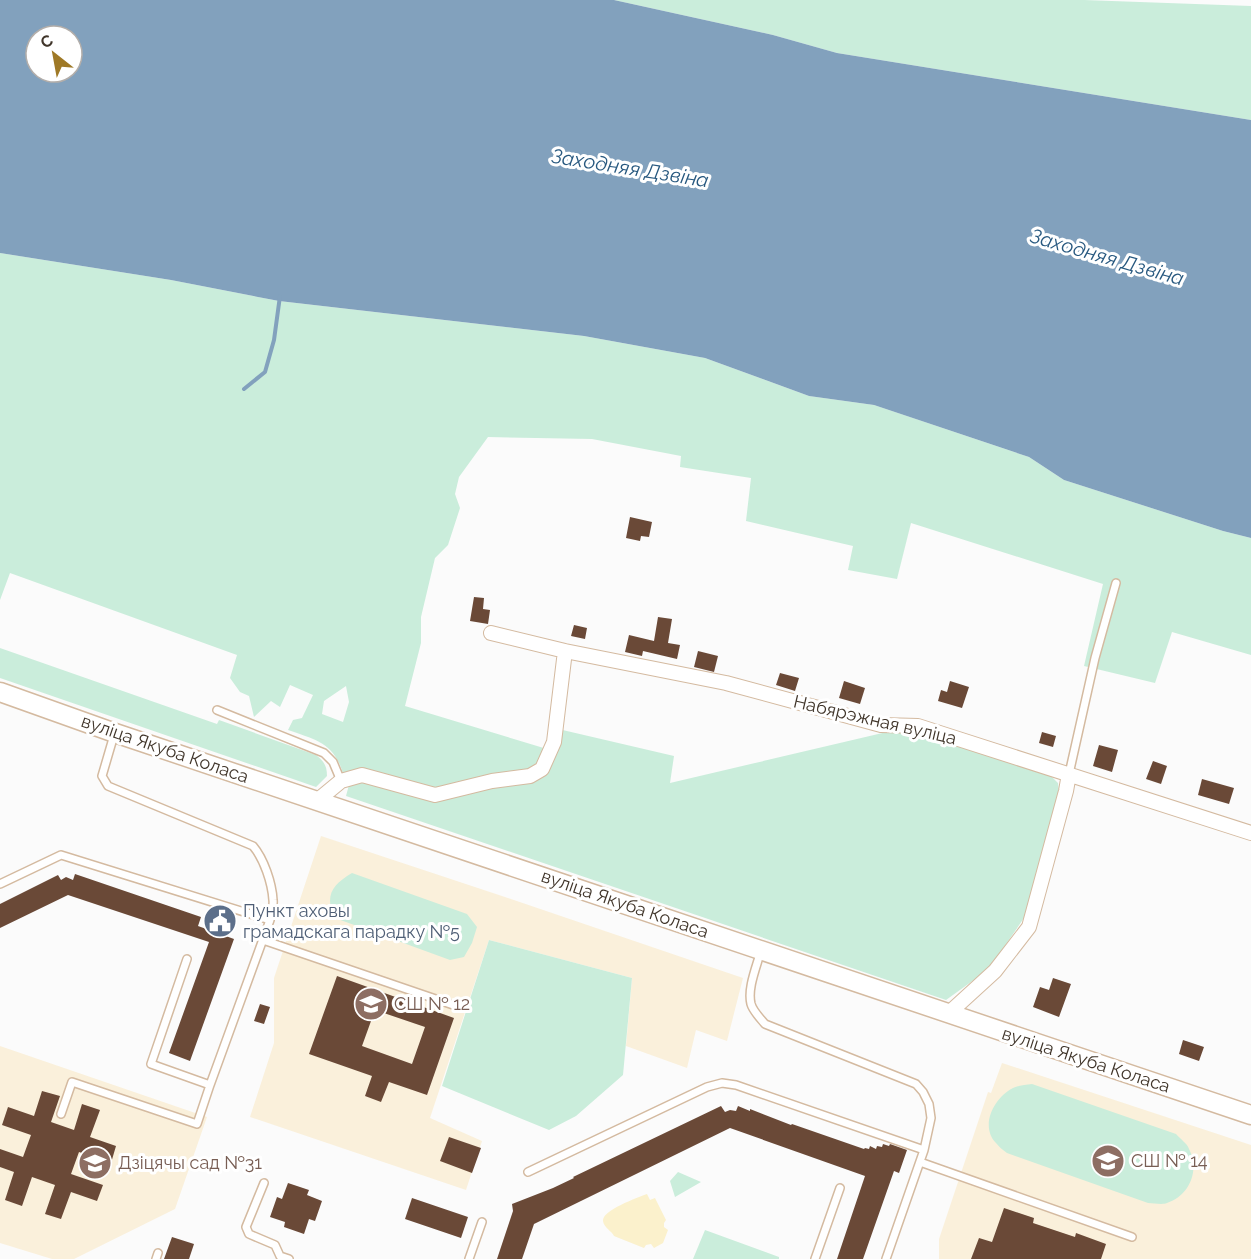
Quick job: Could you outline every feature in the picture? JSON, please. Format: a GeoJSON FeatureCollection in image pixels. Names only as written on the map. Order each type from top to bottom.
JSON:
{"type":"FeatureCollection","features":[{"type":"Feature","properties":{"kind":"street","name":"Набярэжная вуліца"},"geometry":{"type":"LineString","coordinates":[[491,633],[565,651],[726,683],[881,725],[918,726],[1251,832]]}},
{"type":"Feature","properties":{"kind":"street"},"geometry":{"type":"LineString","coordinates":[[318,800],[341,781],[362,775],[435,795],[492,781],[530,776],[542,769],[554,742],[565,651]]}},
{"type":"Feature","properties":{"kind":"street","name":"вуліца Якуба Коласа"},"geometry":{"type":"LineString","coordinates":[[0,692],[115,733],[1251,1115]]}},
{"type":"Feature","properties":{"kind":"street"},"geometry":{"type":"LineString","coordinates":[[948,1014],[994,971],[1029,927],[1069,774]]}},
{"type":"Feature","properties":{"kind":"lane"},"geometry":{"type":"LineString","coordinates":[[1069,774],[1095,658],[1116,583]]}},
{"type":"Feature","properties":{"kind":"lane"},"geometry":{"type":"LineString","coordinates":[[217,710],[324,753],[333,762],[341,781]]}},
{"type":"Feature","properties":{"kind":"lane"},"geometry":{"type":"LineString","coordinates":[[61,1114],[72,1082],[197,1124],[270,920],[274,902],[260,854],[253,846],[108,786],[102,776],[115,733]]}},
{"type":"Feature","properties":{"kind":"lane"},"geometry":{"type":"LineString","coordinates":[[0,884],[61,855],[270,920]]}},
{"type":"Feature","properties":{"kind":"lane"},"geometry":{"type":"LineString","coordinates":[[263,940],[462,1008]]}},
{"type":"Feature","properties":{"kind":"lane"},"geometry":{"type":"LineString","coordinates":[[761,951],[751,992],[751,1004],[765,1024],[916,1084],[929,1104],[931,1118],[924,1150],[886,1259]]}},
{"type":"Feature","properties":{"kind":"lane"},"geometry":{"type":"LineString","coordinates":[[187,959],[151,1064],[210,1084]]}},
{"type":"Feature","properties":{"kind":"lane"},"geometry":{"type":"LineString","coordinates":[[528,1172],[722,1083],[736,1084],[924,1150]]}},
{"type":"Feature","properties":{"kind":"lane"},"geometry":{"type":"LineString","coordinates":[[920,1161],[1132,1237]]}},
{"type":"Feature","properties":{"kind":"lane"},"geometry":{"type":"LineString","coordinates":[[264,1183],[246,1227],[249,1234],[275,1245],[279,1257],[289,1259]]}},
{"type":"Feature","properties":{"kind":"lane"},"geometry":{"type":"LineString","coordinates":[[815,1259],[840,1188]]}},
{"type":"Feature","properties":{"kind":"lane"},"geometry":{"type":"LineString","coordinates":[[469,1259],[482,1222]]}},
{"type":"Feature","properties":{"kind":"shaded area","name":"СШ № 12"},"geometry":{"type":"Polygon","coordinates":[[[321,836],[743,978],[727,1041],[696,1030],[687,1068],[626,1046],[632,978],[489,940],[430,1118],[482,1141],[466,1190],[250,1117],[274,1043],[274,978],[321,836]]]}},
{"type":"Feature","properties":{"kind":"shaded area","name":"Дзіцячы сад №31"},"geometry":{"type":"Polygon","coordinates":[[[0,1046],[207,1117],[175,1209],[74,1259],[52,1259],[0,1243],[0,1046]]]}},
{"type":"Feature","properties":{"kind":"shaded area","name":"СШ № 14"},"geometry":{"type":"Polygon","coordinates":[[[1002,1063],[1251,1145],[1251,1259],[939,1259],[939,1239],[988,1092],[991,1093],[1002,1063]]]}},
{"type":"Feature","properties":{"kind":"green space"},"geometry":{"type":"Polygon","coordinates":[[[614,0],[1084,0],[1251,6],[1251,120],[837,53],[773,35],[614,0]]]}},
{"type":"Feature","properties":{"kind":"green space"},"geometry":{"type":"Polygon","coordinates":[[[0,253],[171,280],[279,301],[584,336],[705,358],[809,396],[874,405],[1029,457],[1064,480],[1251,538],[1251,655],[1172,632],[1155,683],[1084,666],[1103,584],[911,523],[897,579],[848,570],[853,546],[746,521],[751,478],[680,467],[681,456],[592,439],[488,437],[459,477],[455,494],[460,508],[448,545],[435,558],[421,617],[421,643],[405,706],[547,749],[554,728],[674,756],[670,783],[891,731],[925,733],[1051,776],[1058,783],[1059,792],[1026,915],[989,969],[946,1000],[346,796],[353,770],[343,773],[329,748],[288,730],[293,720],[302,718],[313,695],[290,685],[280,707],[271,701],[254,717],[249,696],[240,692],[230,678],[237,655],[10,573],[0,600],[0,253]],[[346,686],[324,701],[322,714],[343,722],[349,702],[346,686]]]}},
{"type":"Feature","properties":{"kind":"green space"},"geometry":{"type":"Polygon","coordinates":[[[0,648],[217,724],[219,720],[316,755],[324,764],[327,776],[316,787],[0,678],[0,648]]]}},
{"type":"Feature","properties":{"kind":"green space"},"geometry":{"type":"Polygon","coordinates":[[[352,873],[467,914],[477,927],[464,957],[450,960],[335,918],[330,897],[339,882],[352,873]]]}},
{"type":"Feature","properties":{"kind":"green space"},"geometry":{"type":"Polygon","coordinates":[[[489,940],[632,978],[623,1075],[576,1116],[549,1130],[442,1086],[489,940]]]}},
{"type":"Feature","properties":{"kind":"green space"},"geometry":{"type":"Polygon","coordinates":[[[1032,1084],[1176,1134],[1187,1145],[1192,1157],[1193,1173],[1187,1188],[1167,1203],[1148,1203],[1007,1153],[991,1136],[989,1120],[991,1112],[1006,1092],[1015,1087],[1032,1084]]]}},
{"type":"Feature","properties":{"kind":"green space"},"geometry":{"type":"Polygon","coordinates":[[[678,1172],[701,1182],[675,1197],[670,1181],[678,1172]]]}},
{"type":"Feature","properties":{"kind":"green space"},"geometry":{"type":"Polygon","coordinates":[[[705,1230],[779,1257],[779,1259],[693,1259],[705,1230]]]}},
{"type":"Feature","properties":{"kind":"sand"},"geometry":{"type":"Polygon","coordinates":[[[647,1194],[650,1200],[655,1198],[666,1220],[664,1227],[668,1230],[663,1243],[654,1248],[651,1244],[644,1248],[614,1236],[603,1221],[604,1217],[614,1209],[647,1194]]]}},
{"type":"Feature","properties":{"kind":"water","name":"Заходняя Дзвіна"},"geometry":{"type":"Polygon","coordinates":[[[0,0],[614,0],[773,35],[837,53],[1251,120],[1251,538],[1064,480],[1029,457],[874,405],[809,396],[705,358],[584,336],[279,301],[171,280],[0,253],[0,0]]]}},
{"type":"Feature","properties":{"kind":"building"},"geometry":{"type":"Polygon","coordinates":[[[630,517],[652,522],[649,537],[641,536],[640,541],[626,538],[630,517]]]}},
{"type":"Feature","properties":{"kind":"building"},"geometry":{"type":"Polygon","coordinates":[[[474,597],[484,598],[483,609],[490,610],[488,624],[470,621],[474,597]]]}},
{"type":"Feature","properties":{"kind":"building"},"geometry":{"type":"Polygon","coordinates":[[[658,617],[672,619],[668,643],[680,645],[677,659],[643,651],[642,656],[625,652],[629,635],[654,641],[658,617]]]}},
{"type":"Feature","properties":{"kind":"building"},"geometry":{"type":"Polygon","coordinates":[[[574,625],[587,628],[585,639],[571,636],[574,625]]]}},
{"type":"Feature","properties":{"kind":"building"},"geometry":{"type":"Polygon","coordinates":[[[698,651],[718,656],[714,672],[694,667],[698,651]]]}},
{"type":"Feature","properties":{"kind":"building"},"geometry":{"type":"Polygon","coordinates":[[[780,673],[799,678],[795,691],[776,685],[780,673]]]}},
{"type":"Feature","properties":{"kind":"building"},"geometry":{"type":"Polygon","coordinates":[[[844,681],[865,688],[860,704],[839,698],[844,681]]]}},
{"type":"Feature","properties":{"kind":"building"},"geometry":{"type":"Polygon","coordinates":[[[950,681],[969,687],[962,708],[938,701],[941,690],[947,692],[950,681]]]}},
{"type":"Feature","properties":{"kind":"building"},"geometry":{"type":"Polygon","coordinates":[[[1042,732],[1056,736],[1053,747],[1039,743],[1042,732]]]}},
{"type":"Feature","properties":{"kind":"building"},"geometry":{"type":"Polygon","coordinates":[[[1099,745],[1118,750],[1112,772],[1093,766],[1099,745]]]}},
{"type":"Feature","properties":{"kind":"building"},"geometry":{"type":"Polygon","coordinates":[[[1153,761],[1167,766],[1161,784],[1146,779],[1153,761]]]}},
{"type":"Feature","properties":{"kind":"building"},"geometry":{"type":"Polygon","coordinates":[[[1202,779],[1234,788],[1229,804],[1198,795],[1202,779]]]}},
{"type":"Feature","properties":{"kind":"building"},"geometry":{"type":"Polygon","coordinates":[[[75,874],[201,917],[198,926],[234,939],[190,1061],[169,1053],[209,942],[68,895],[0,928],[0,904],[58,875],[61,880],[66,877],[73,880],[75,874]]]}},
{"type":"Feature","properties":{"kind":"building"},"geometry":{"type":"Polygon","coordinates":[[[337,976],[454,1018],[427,1095],[389,1082],[381,1102],[365,1096],[372,1076],[309,1054],[337,976]],[[375,1010],[362,1046],[412,1064],[425,1027],[375,1010]]]}},
{"type":"Feature","properties":{"kind":"building"},"geometry":{"type":"Polygon","coordinates":[[[1053,978],[1071,984],[1059,1017],[1033,1007],[1040,987],[1049,990],[1053,978]]]}},
{"type":"Feature","properties":{"kind":"building"},"geometry":{"type":"Polygon","coordinates":[[[260,1004],[270,1007],[264,1024],[254,1021],[260,1004]]]}},
{"type":"Feature","properties":{"kind":"building"},"geometry":{"type":"Polygon","coordinates":[[[1183,1040],[1204,1047],[1199,1061],[1179,1054],[1183,1040]]]}},
{"type":"Feature","properties":{"kind":"building"},"geometry":{"type":"Polygon","coordinates":[[[42,1091],[60,1096],[51,1122],[74,1130],[82,1104],[100,1110],[90,1137],[116,1146],[111,1163],[79,1152],[71,1174],[103,1185],[97,1201],[71,1192],[61,1219],[45,1214],[55,1185],[32,1177],[22,1206],[5,1200],[14,1172],[0,1167],[0,1149],[23,1157],[31,1135],[2,1125],[8,1107],[34,1116],[42,1091]]]}},
{"type":"Feature","properties":{"kind":"building"},"geometry":{"type":"Polygon","coordinates":[[[721,1106],[725,1112],[736,1111],[738,1106],[750,1111],[750,1109],[864,1149],[869,1149],[870,1146],[876,1149],[877,1146],[882,1147],[883,1144],[889,1146],[890,1144],[907,1150],[899,1173],[894,1171],[863,1259],[837,1259],[865,1176],[730,1128],[534,1224],[522,1259],[497,1259],[513,1211],[512,1204],[553,1188],[721,1106]]]}},
{"type":"Feature","properties":{"kind":"building"},"geometry":{"type":"Polygon","coordinates":[[[449,1137],[481,1148],[472,1173],[440,1161],[449,1137]]]}},
{"type":"Feature","properties":{"kind":"building"},"geometry":{"type":"Polygon","coordinates":[[[288,1183],[309,1190],[307,1195],[322,1201],[315,1221],[309,1219],[304,1234],[284,1227],[285,1222],[270,1217],[277,1197],[282,1199],[288,1183]]]}},
{"type":"Feature","properties":{"kind":"building"},"geometry":{"type":"Polygon","coordinates":[[[412,1198],[468,1217],[461,1238],[405,1219],[412,1198]]]}},
{"type":"Feature","properties":{"kind":"building"},"geometry":{"type":"Polygon","coordinates":[[[1004,1208],[1034,1218],[1033,1223],[1075,1237],[1076,1233],[1106,1244],[1101,1259],[971,1259],[979,1238],[992,1242],[1004,1208]]]}},
{"type":"Feature","properties":{"kind":"building"},"geometry":{"type":"Polygon","coordinates":[[[172,1237],[194,1244],[189,1259],[164,1259],[172,1237]]]}},
{"type":"Feature","properties":{"kind":"waterway"},"geometry":{"type":"LineString","coordinates":[[244,389],[265,372],[274,340],[280,296]]}},
{"type":"Feature","properties":{"kind":"place","name":"Пункт аховы грамадскага парадку №5"},"geometry":{"type":"Point","coordinates":[220,921]}},
{"type":"Feature","properties":{"kind":"place","name":"СШ № 12"},"geometry":{"type":"Point","coordinates":[371,1004]}},
{"type":"Feature","properties":{"kind":"place","name":"СШ № 14"},"geometry":{"type":"Point","coordinates":[1108,1161]}},
{"type":"Feature","properties":{"kind":"place","name":"Дзіцячы сад №31"},"geometry":{"type":"Point","coordinates":[95,1163]}}]}
